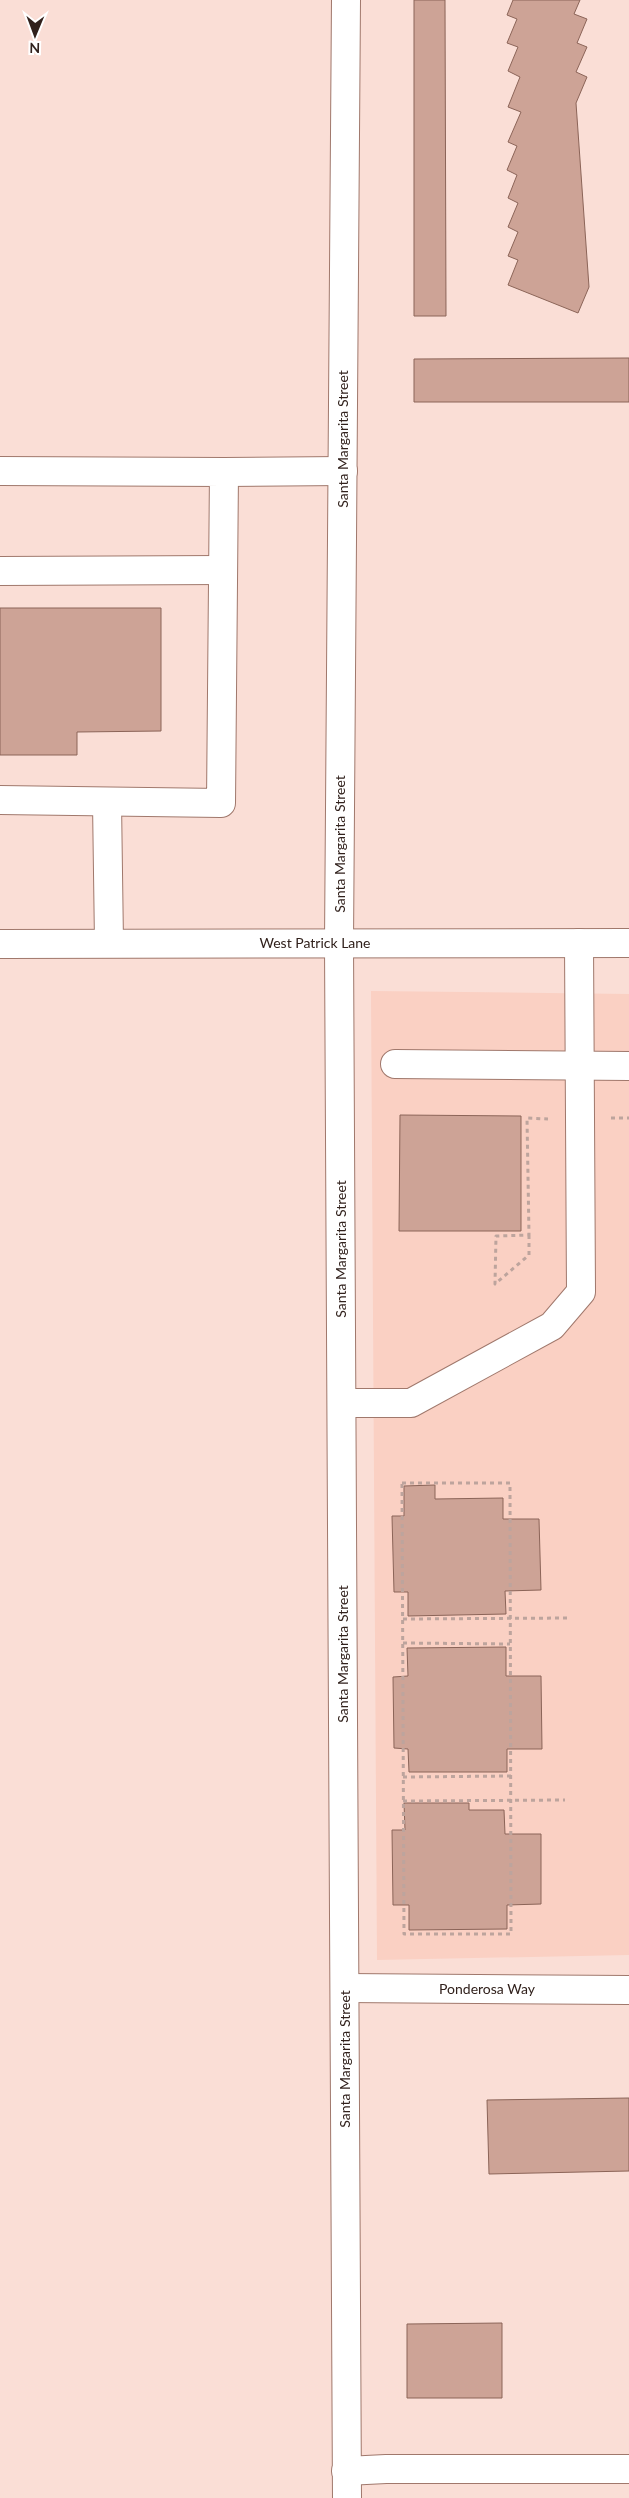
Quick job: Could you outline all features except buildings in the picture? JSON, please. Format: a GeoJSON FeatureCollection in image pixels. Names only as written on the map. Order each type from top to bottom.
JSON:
{"type":"FeatureCollection","features":[{"type":"Feature","properties":{"kind":"street","name":"Santa Margarita Street"},"geometry":{"type":"LineString","coordinates":[[346,0],[339,943],[346,2485]]}},
{"type":"Feature","properties":{"kind":"street"},"geometry":{"type":"LineString","coordinates":[[0,471],[343,472]]}},
{"type":"Feature","properties":{"kind":"street"},"geometry":{"type":"LineString","coordinates":[[0,800],[221,803],[224,472]]}},
{"type":"Feature","properties":{"kind":"street"},"geometry":{"type":"LineString","coordinates":[[0,571],[223,570]]}},
{"type":"Feature","properties":{"kind":"street"},"geometry":{"type":"LineString","coordinates":[[107,802],[109,944]]}},
{"type":"Feature","properties":{"kind":"street"},"geometry":{"type":"LineString","coordinates":[[342,1403],[411,1403],[552,1326],[581,1292],[579,943]]}},
{"type":"Feature","properties":{"kind":"street","name":"West Patrick Lane"},"geometry":{"type":"LineString","coordinates":[[0,944],[629,943]]}},
{"type":"Feature","properties":{"kind":"street"},"geometry":{"type":"LineString","coordinates":[[395,1064],[629,1066]]}},
{"type":"Feature","properties":{"kind":"street","name":"Ponderosa Way"},"geometry":{"type":"LineString","coordinates":[[345,1988],[629,1990]]}},
{"type":"Feature","properties":{"kind":"street"},"geometry":{"type":"LineString","coordinates":[[346,2485],[386,2469],[629,2469]]}},
{"type":"Feature","properties":{"kind":"path"},"geometry":{"type":"LineString","coordinates":[[529,1236],[496,1236],[495,1284],[529,1255],[529,1236],[527,1118],[556,1119]]}},
{"type":"Feature","properties":{"kind":"path"},"geometry":{"type":"LineString","coordinates":[[510,1482],[511,1934],[404,1934],[403,1619],[402,1483],[510,1482]]}},
{"type":"Feature","properties":{"kind":"path"},"geometry":{"type":"LineString","coordinates":[[403,1619],[568,1618]]}},
{"type":"Feature","properties":{"kind":"path"},"geometry":{"type":"LineString","coordinates":[[403,1643],[510,1644]]}},
{"type":"Feature","properties":{"kind":"path"},"geometry":{"type":"LineString","coordinates":[[403,1777],[511,1776]]}},
{"type":"Feature","properties":{"kind":"path"},"geometry":{"type":"LineString","coordinates":[[403,1801],[565,1800]]}},
{"type":"Feature","properties":{"kind":"shaded area"},"geometry":{"type":"Polygon","coordinates":[[[371,991],[629,994],[629,1955],[377,1960],[371,991]]]}}]}
